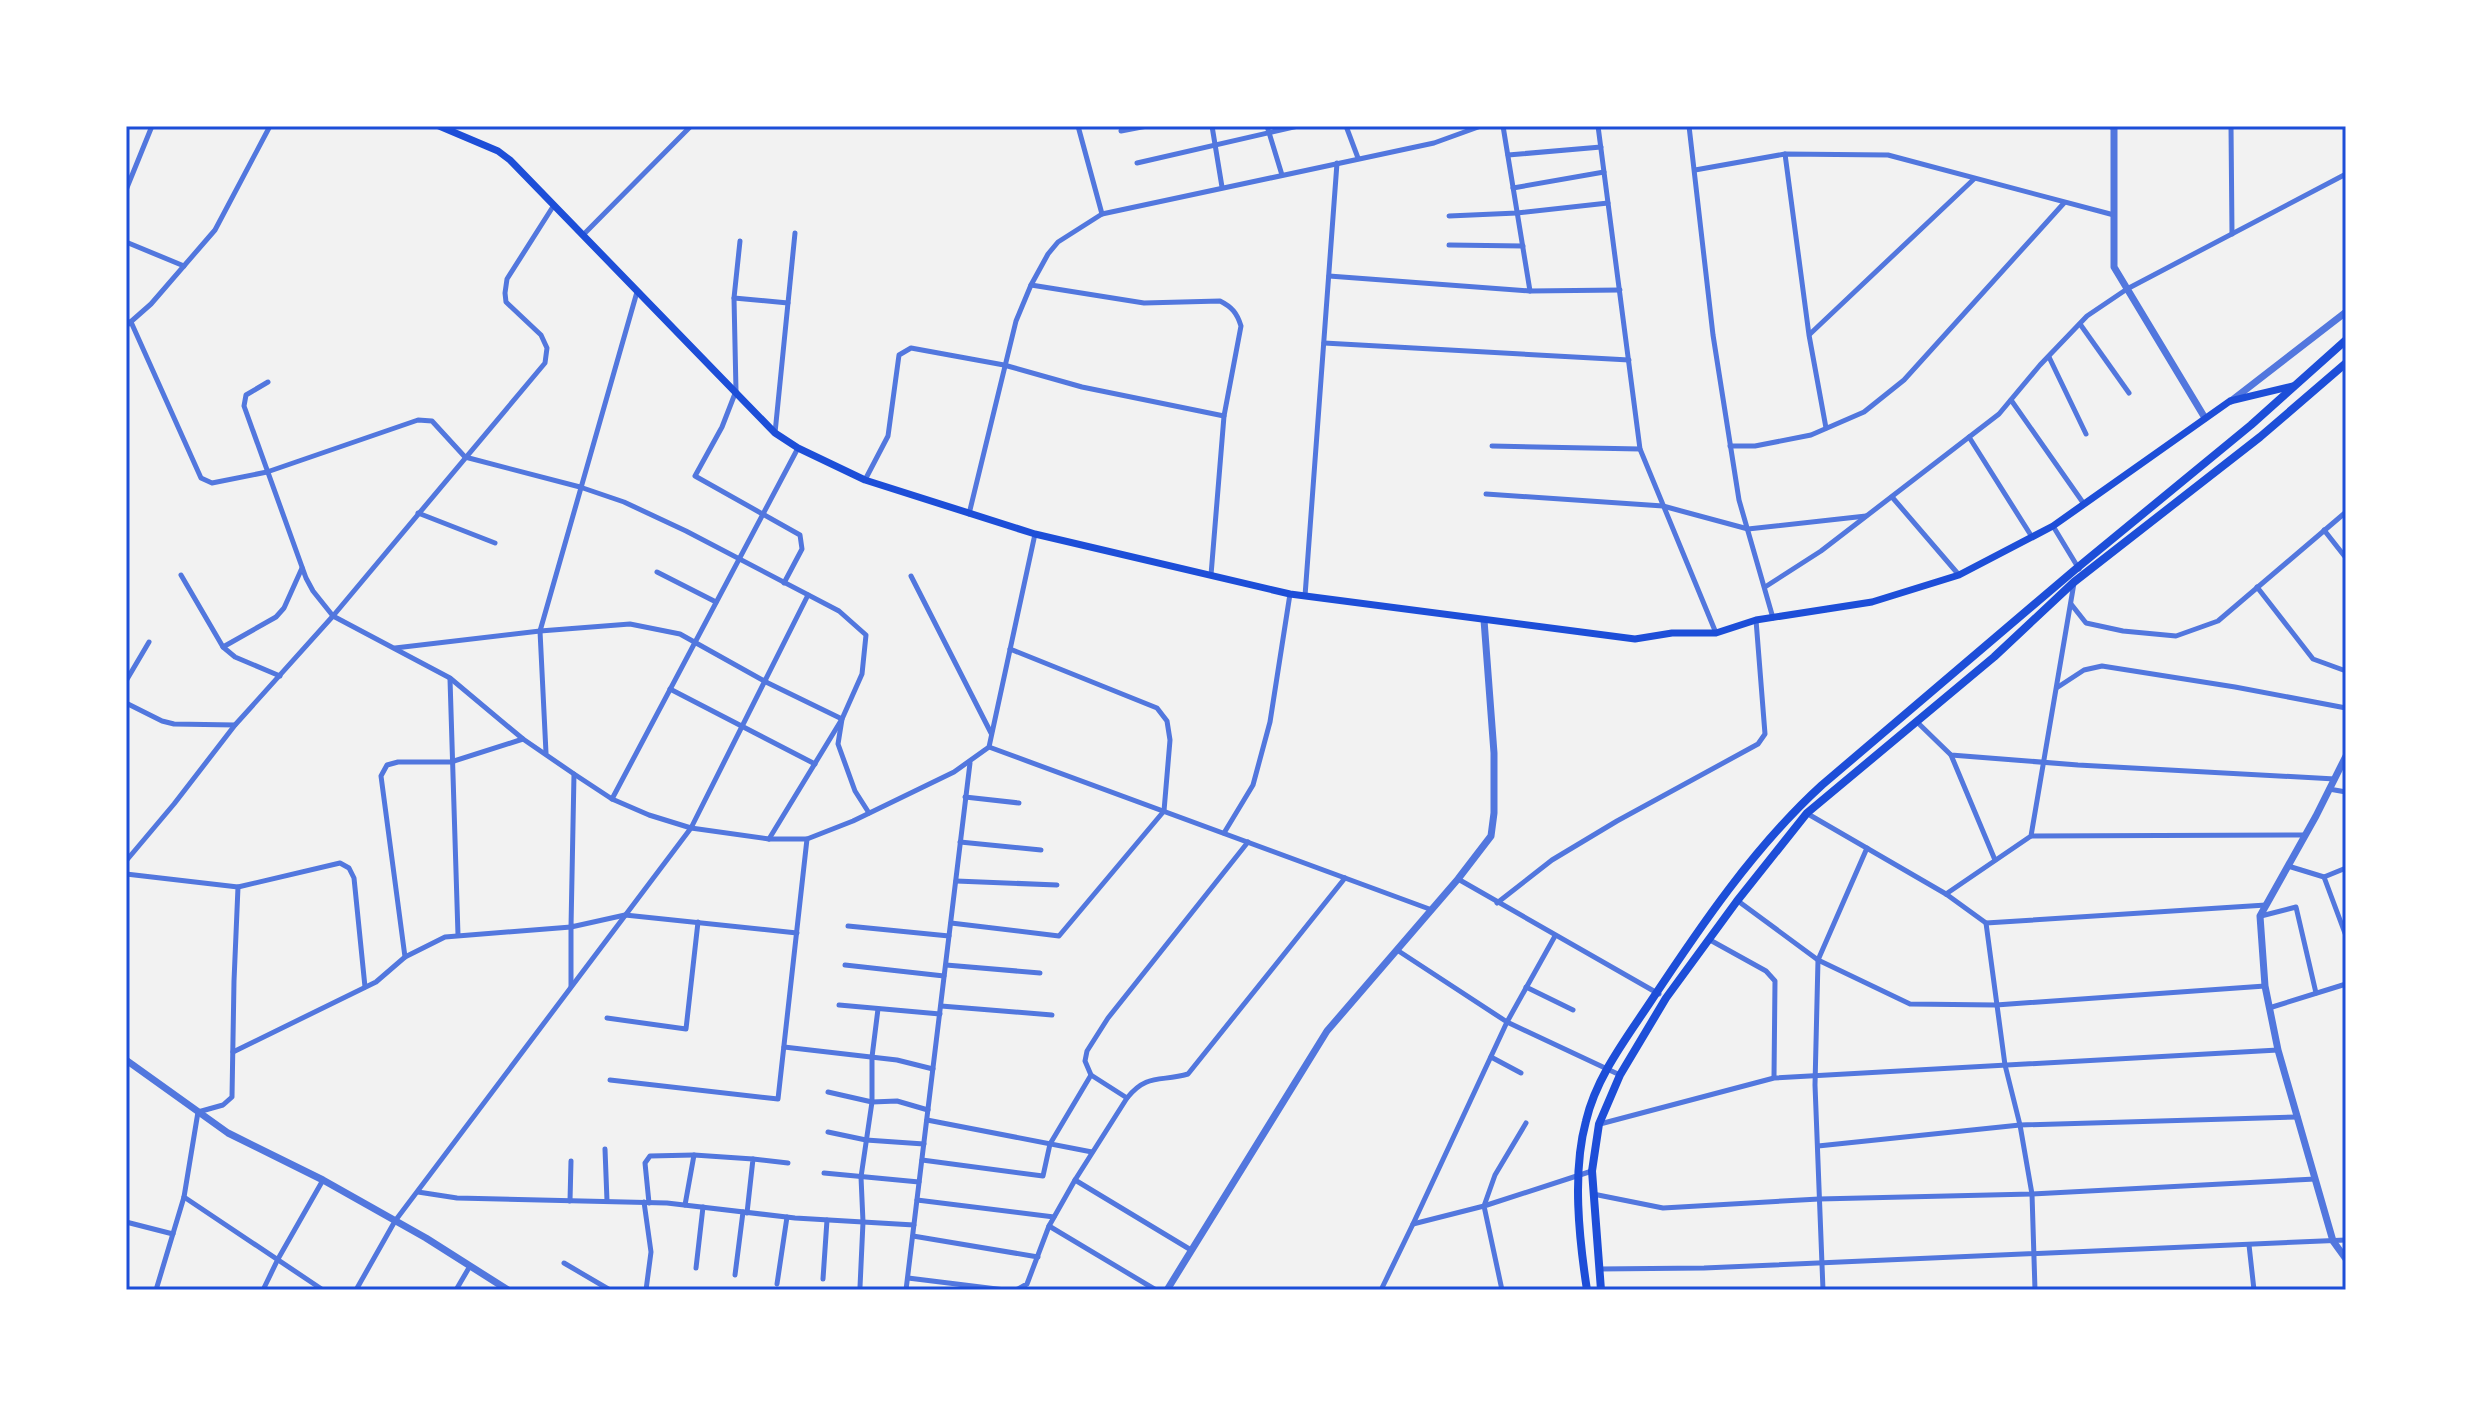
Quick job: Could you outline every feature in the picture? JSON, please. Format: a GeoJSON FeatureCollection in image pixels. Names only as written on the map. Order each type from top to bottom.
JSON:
{"type":"FeatureCollection","features":[{"type":"Feature","properties":{"kind":"main road"},"geometry":{"type":"LineString","coordinates":[[439,126],[498,151],[510,160],[775,433],[798,448],[865,480],[1035,534],[1290,594],[1635,639],[1672,633],[1716,633],[1756,620],[1872,602],[1959,575],[2053,526],[2230,401],[2295,386]]}},
{"type":"Feature","properties":{"kind":"main road"},"geometry":{"type":"LineString","coordinates":[[1587,1290],[1578,1175],[1586,1119],[1607,1069],[1744,870],[1790,814],[2077,568],[2251,425],[2346,340]]}},
{"type":"Feature","properties":{"kind":"main road"},"geometry":{"type":"LineString","coordinates":[[1601,1290],[1592,1171],[1599,1124],[1620,1075],[1666,998],[1807,813],[1994,657],[2074,582],[2260,437],[2346,363]]}},
{"type":"Feature","properties":{"kind":"street"},"geometry":{"type":"LineString","coordinates":[[126,190],[152,126]]}},
{"type":"Feature","properties":{"kind":"street"},"geometry":{"type":"LineString","coordinates":[[270,126],[215,230],[151,304],[128,323],[201,478],[212,483],[267,472],[418,420],[432,421],[465,457],[580,487],[624,502],[839,611],[866,635],[862,674],[842,719],[769,839]]}},
{"type":"Feature","properties":{"kind":"street"},"geometry":{"type":"LineString","coordinates":[[1078,126],[1102,214]]}},
{"type":"Feature","properties":{"kind":"street"},"geometry":{"type":"LineString","coordinates":[[1121,131],[1147,126]]}},
{"type":"Feature","properties":{"kind":"street"},"geometry":{"type":"LineString","coordinates":[[1212,126],[1222,187]]}},
{"type":"Feature","properties":{"kind":"street"},"geometry":{"type":"LineString","coordinates":[[1137,163],[1268,129],[1298,126]]}},
{"type":"Feature","properties":{"kind":"street"},"geometry":{"type":"LineString","coordinates":[[1346,126],[1358,158]]}},
{"type":"Feature","properties":{"kind":"street"},"geometry":{"type":"LineString","coordinates":[[969,514],[1016,321],[1031,285],[1058,242],[1102,214],[1434,143],[1481,126]]}},
{"type":"Feature","properties":{"kind":"street"},"geometry":{"type":"LineString","coordinates":[[1503,126],[1530,291]]}},
{"type":"Feature","properties":{"kind":"street"},"geometry":{"type":"LineString","coordinates":[[1598,126],[1640,449],[1716,633]]}},
{"type":"Feature","properties":{"kind":"street"},"geometry":{"type":"LineString","coordinates":[[1689,126],[1713,335],[1739,500],[1773,618]]}},
{"type":"Feature","properties":{"kind":"street"},"geometry":{"type":"LineString","coordinates":[[2111,126],[2114,127],[2114,267],[2205,418]]}},
{"type":"Feature","properties":{"kind":"street"},"geometry":{"type":"LineString","coordinates":[[2231,126],[2232,234]]}},
{"type":"Feature","properties":{"kind":"street"},"geometry":{"type":"LineString","coordinates":[[584,234],[687,127]]}},
{"type":"Feature","properties":{"kind":"street"},"geometry":{"type":"LineString","coordinates":[[1268,129],[1282,175]]}},
{"type":"Feature","properties":{"kind":"street"},"geometry":{"type":"LineString","coordinates":[[1508,155],[1601,147]]}},
{"type":"Feature","properties":{"kind":"street"},"geometry":{"type":"LineString","coordinates":[[1695,170],[1785,154],[1888,155],[2114,215]]}},
{"type":"Feature","properties":{"kind":"street"},"geometry":{"type":"LineString","coordinates":[[1785,154],[1809,335],[1826,428]]}},
{"type":"Feature","properties":{"kind":"street"},"geometry":{"type":"LineString","coordinates":[[1305,596],[1337,163]]}},
{"type":"Feature","properties":{"kind":"street"},"geometry":{"type":"LineString","coordinates":[[1513,188],[1604,172]]}},
{"type":"Feature","properties":{"kind":"street"},"geometry":{"type":"LineString","coordinates":[[1765,587],[1821,551],[1999,414],[2087,316],[2127,289],[2346,174]]}},
{"type":"Feature","properties":{"kind":"street"},"geometry":{"type":"LineString","coordinates":[[1809,335],[1975,179]]}},
{"type":"Feature","properties":{"kind":"street"},"geometry":{"type":"LineString","coordinates":[[1449,216],[1517,213],[1608,203]]}},
{"type":"Feature","properties":{"kind":"street"},"geometry":{"type":"LineString","coordinates":[[1730,446],[1755,446],[1811,435],[1864,412],[1904,380],[2064,203]]}},
{"type":"Feature","properties":{"kind":"street"},"geometry":{"type":"LineString","coordinates":[[126,861],[235,725],[333,616],[545,363],[547,348],[541,335],[506,302],[505,293],[507,279],[555,204]]}},
{"type":"Feature","properties":{"kind":"street"},"geometry":{"type":"LineString","coordinates":[[775,433],[795,233]]}},
{"type":"Feature","properties":{"kind":"street"},"geometry":{"type":"LineString","coordinates":[[740,241],[734,298],[736,391],[722,427],[695,476],[800,535],[802,549],[784,583]]}},
{"type":"Feature","properties":{"kind":"street"},"geometry":{"type":"LineString","coordinates":[[126,242],[184,266]]}},
{"type":"Feature","properties":{"kind":"street"},"geometry":{"type":"LineString","coordinates":[[1449,245],[1523,246]]}},
{"type":"Feature","properties":{"kind":"street"},"geometry":{"type":"LineString","coordinates":[[1329,276],[1530,291],[1620,290]]}},
{"type":"Feature","properties":{"kind":"street"},"geometry":{"type":"LineString","coordinates":[[1031,285],[1144,303],[1220,301],[1230,305],[1237,314],[1241,326],[1224,416],[1211,575]]}},
{"type":"Feature","properties":{"kind":"street"},"geometry":{"type":"LineString","coordinates":[[546,754],[540,631],[637,292]]}},
{"type":"Feature","properties":{"kind":"street"},"geometry":{"type":"LineString","coordinates":[[734,298],[788,303]]}},
{"type":"Feature","properties":{"kind":"street"},"geometry":{"type":"LineString","coordinates":[[2230,401],[2346,312]]}},
{"type":"Feature","properties":{"kind":"street"},"geometry":{"type":"LineString","coordinates":[[2080,324],[2129,393]]}},
{"type":"Feature","properties":{"kind":"street"},"geometry":{"type":"LineString","coordinates":[[1324,343],[1629,360]]}},
{"type":"Feature","properties":{"kind":"street"},"geometry":{"type":"LineString","coordinates":[[865,480],[888,436],[899,355],[911,348],[1004,365],[1082,387],[1224,416]]}},
{"type":"Feature","properties":{"kind":"street"},"geometry":{"type":"LineString","coordinates":[[2049,357],[2086,434]]}},
{"type":"Feature","properties":{"kind":"street"},"geometry":{"type":"LineString","coordinates":[[268,382],[246,395],[244,406],[302,568],[313,591],[333,616],[450,678],[523,739],[612,799],[691,828],[769,839],[807,839],[954,772],[989,747],[1035,534]]}},
{"type":"Feature","properties":{"kind":"street"},"geometry":{"type":"LineString","coordinates":[[2011,400],[2085,505]]}},
{"type":"Feature","properties":{"kind":"street"},"geometry":{"type":"LineString","coordinates":[[1969,437],[2032,537]]}},
{"type":"Feature","properties":{"kind":"street"},"geometry":{"type":"LineString","coordinates":[[1492,446],[1640,449]]}},
{"type":"Feature","properties":{"kind":"street"},"geometry":{"type":"LineString","coordinates":[[612,799],[798,448]]}},
{"type":"Feature","properties":{"kind":"street"},"geometry":{"type":"LineString","coordinates":[[1486,494],[1663,506],[1748,529],[1867,516]]}},
{"type":"Feature","properties":{"kind":"street"},"geometry":{"type":"LineString","coordinates":[[1892,497],[1959,575]]}},
{"type":"Feature","properties":{"kind":"street"},"geometry":{"type":"LineString","coordinates":[[2071,603],[2086,623],[2123,631],[2176,636],[2218,621],[2346,512]]}},
{"type":"Feature","properties":{"kind":"street"},"geometry":{"type":"LineString","coordinates":[[418,513],[495,543]]}},
{"type":"Feature","properties":{"kind":"street"},"geometry":{"type":"LineString","coordinates":[[2053,526],[2077,568],[2086,574]]}},
{"type":"Feature","properties":{"kind":"street"},"geometry":{"type":"LineString","coordinates":[[2324,530],[2346,558]]}},
{"type":"Feature","properties":{"kind":"street"},"geometry":{"type":"LineString","coordinates":[[223,647],[276,617],[284,608],[302,568]]}},
{"type":"Feature","properties":{"kind":"street"},"geometry":{"type":"LineString","coordinates":[[657,572],[716,602]]}},
{"type":"Feature","properties":{"kind":"street"},"geometry":{"type":"LineString","coordinates":[[181,575],[223,647],[235,657],[280,676]]}},
{"type":"Feature","properties":{"kind":"street"},"geometry":{"type":"LineString","coordinates":[[911,576],[991,734]]}},
{"type":"Feature","properties":{"kind":"street"},"geometry":{"type":"LineString","coordinates":[[2031,836],[2074,582]]}},
{"type":"Feature","properties":{"kind":"street"},"geometry":{"type":"LineString","coordinates":[[2257,587],[2313,659],[2346,671]]}},
{"type":"Feature","properties":{"kind":"street"},"geometry":{"type":"LineString","coordinates":[[1224,833],[1253,785],[1270,722],[1290,594]]}},
{"type":"Feature","properties":{"kind":"street"},"geometry":{"type":"LineString","coordinates":[[356,1290],[395,1221],[691,828],[808,595]]}},
{"type":"Feature","properties":{"kind":"street"},"geometry":{"type":"LineString","coordinates":[[1167,1290],[1327,1031],[1432,910],[1491,836],[1494,813],[1492,723],[1484,620]]}},
{"type":"Feature","properties":{"kind":"street"},"geometry":{"type":"LineString","coordinates":[[1497,903],[1552,860],[1758,744],[1765,734],[1756,620]]}},
{"type":"Feature","properties":{"kind":"street"},"geometry":{"type":"LineString","coordinates":[[394,648],[630,624],[680,634],[764,681],[842,719]]}},
{"type":"Feature","properties":{"kind":"street"},"geometry":{"type":"LineString","coordinates":[[126,681],[149,642]]}},
{"type":"Feature","properties":{"kind":"street"},"geometry":{"type":"LineString","coordinates":[[951,923],[1059,936],[1164,811],[1170,740],[1167,721],[1157,708],[1010,649]]}},
{"type":"Feature","properties":{"kind":"street"},"geometry":{"type":"LineString","coordinates":[[2057,688],[2084,670],[2102,666],[2346,708]]}},
{"type":"Feature","properties":{"kind":"street"},"geometry":{"type":"LineString","coordinates":[[450,678],[458,935]]}},
{"type":"Feature","properties":{"kind":"street"},"geometry":{"type":"LineString","coordinates":[[670,689],[815,764]]}},
{"type":"Feature","properties":{"kind":"street"},"geometry":{"type":"LineString","coordinates":[[126,703],[174,724],[235,725]]}},
{"type":"Feature","properties":{"kind":"street"},"geometry":{"type":"LineString","coordinates":[[842,719],[838,744],[855,791],[869,813]]}},
{"type":"Feature","properties":{"kind":"street"},"geometry":{"type":"LineString","coordinates":[[1916,721],[1951,755],[1995,860]]}},
{"type":"Feature","properties":{"kind":"street"},"geometry":{"type":"LineString","coordinates":[[405,957],[381,776],[387,765],[398,762],[451,762],[523,739]]}},
{"type":"Feature","properties":{"kind":"street"},"geometry":{"type":"LineString","coordinates":[[989,747],[1432,910]]}},
{"type":"Feature","properties":{"kind":"street"},"geometry":{"type":"LineString","coordinates":[[1951,755],[2335,779]]}},
{"type":"Feature","properties":{"kind":"street"},"geometry":{"type":"LineString","coordinates":[[2346,756],[2260,916],[2265,986],[2278,1050],[2333,1241],[2346,1259]]}},
{"type":"Feature","properties":{"kind":"street"},"geometry":{"type":"LineString","coordinates":[[906,1290],[970,762]]}},
{"type":"Feature","properties":{"kind":"street"},"geometry":{"type":"LineString","coordinates":[[571,987],[574,774]]}},
{"type":"Feature","properties":{"kind":"street"},"geometry":{"type":"LineString","coordinates":[[2329,789],[2346,792]]}},
{"type":"Feature","properties":{"kind":"street"},"geometry":{"type":"LineString","coordinates":[[965,797],[1019,803]]}},
{"type":"Feature","properties":{"kind":"street"},"geometry":{"type":"LineString","coordinates":[[1807,813],[1946,894],[1986,923],[2266,905]]}},
{"type":"Feature","properties":{"kind":"street"},"geometry":{"type":"LineString","coordinates":[[1946,894],[2031,836],[2305,835]]}},
{"type":"Feature","properties":{"kind":"street"},"geometry":{"type":"LineString","coordinates":[[610,1080],[778,1099],[807,839]]}},
{"type":"Feature","properties":{"kind":"street"},"geometry":{"type":"LineString","coordinates":[[960,842],[1041,850]]}},
{"type":"Feature","properties":{"kind":"street"},"geometry":{"type":"LineString","coordinates":[[1127,1098],[1091,1075],[1085,1061],[1087,1051],[1108,1018],[1248,842]]}},
{"type":"Feature","properties":{"kind":"street"},"geometry":{"type":"LineString","coordinates":[[1823,1290],[1816,1075],[1818,960],[1867,848]]}},
{"type":"Feature","properties":{"kind":"street"},"geometry":{"type":"LineString","coordinates":[[126,874],[238,887],[340,863],[349,868],[354,878],[365,987]]}},
{"type":"Feature","properties":{"kind":"street"},"geometry":{"type":"LineString","coordinates":[[2288,866],[2324,877],[2346,868]]}},
{"type":"Feature","properties":{"kind":"street"},"geometry":{"type":"LineString","coordinates":[[2324,877],[2346,936]]}},
{"type":"Feature","properties":{"kind":"street"},"geometry":{"type":"LineString","coordinates":[[1016,1290],[1027,1284],[1049,1226],[1092,1152],[1137,1085],[1150,1079],[1188,1074],[1345,878]]}},
{"type":"Feature","properties":{"kind":"street"},"geometry":{"type":"LineString","coordinates":[[1458,879],[1666,998]]}},
{"type":"Feature","properties":{"kind":"street"},"geometry":{"type":"LineString","coordinates":[[956,881],[1057,885]]}},
{"type":"Feature","properties":{"kind":"street"},"geometry":{"type":"LineString","coordinates":[[198,1112],[223,1105],[232,1097],[238,887]]}},
{"type":"Feature","properties":{"kind":"street"},"geometry":{"type":"LineString","coordinates":[[1737,901],[1818,960],[1910,1004],[1996,1005],[2265,986]]}},
{"type":"Feature","properties":{"kind":"street"},"geometry":{"type":"LineString","coordinates":[[2260,916],[2296,907],[2316,993]]}},
{"type":"Feature","properties":{"kind":"street"},"geometry":{"type":"LineString","coordinates":[[233,1052],[376,982],[405,957],[445,937],[571,927],[625,915],[797,933]]}},
{"type":"Feature","properties":{"kind":"street"},"geometry":{"type":"LineString","coordinates":[[607,1018],[686,1029],[698,922]]}},
{"type":"Feature","properties":{"kind":"street"},"geometry":{"type":"LineString","coordinates":[[1986,923],[2005,1065],[2032,1194],[2035,1290]]}},
{"type":"Feature","properties":{"kind":"street"},"geometry":{"type":"LineString","coordinates":[[848,926],[949,936]]}},
{"type":"Feature","properties":{"kind":"street"},"geometry":{"type":"LineString","coordinates":[[1381,1290],[1507,1022],[1555,936]]}},
{"type":"Feature","properties":{"kind":"street"},"geometry":{"type":"LineString","coordinates":[[1709,940],[1766,971],[1775,981],[1774,1078]]}},
{"type":"Feature","properties":{"kind":"street"},"geometry":{"type":"LineString","coordinates":[[1397,950],[1507,1022],[1620,1075]]}},
{"type":"Feature","properties":{"kind":"street"},"geometry":{"type":"LineString","coordinates":[[845,965],[944,976]]}},
{"type":"Feature","properties":{"kind":"street"},"geometry":{"type":"LineString","coordinates":[[946,965],[1040,973]]}},
{"type":"Feature","properties":{"kind":"street"},"geometry":{"type":"LineString","coordinates":[[2269,1008],[2346,984]]}},
{"type":"Feature","properties":{"kind":"street"},"geometry":{"type":"LineString","coordinates":[[1526,987],[1573,1010]]}},
{"type":"Feature","properties":{"kind":"street"},"geometry":{"type":"LineString","coordinates":[[839,1005],[940,1014]]}},
{"type":"Feature","properties":{"kind":"street"},"geometry":{"type":"LineString","coordinates":[[941,1006],[1052,1015]]}},
{"type":"Feature","properties":{"kind":"street"},"geometry":{"type":"LineString","coordinates":[[860,1287],[863,1222],[861,1177],[872,1102],[872,1057],[878,1009]]}},
{"type":"Feature","properties":{"kind":"street"},"geometry":{"type":"LineString","coordinates":[[784,1047],[897,1060],[933,1069]]}},
{"type":"Feature","properties":{"kind":"street"},"geometry":{"type":"LineString","coordinates":[[1599,1124],[1774,1078],[2278,1050]]}},
{"type":"Feature","properties":{"kind":"street"},"geometry":{"type":"LineString","coordinates":[[1491,1057],[1521,1073]]}},
{"type":"Feature","properties":{"kind":"street"},"geometry":{"type":"LineString","coordinates":[[126,1060],[228,1133],[323,1180],[426,1238],[508,1290]]}},
{"type":"Feature","properties":{"kind":"street"},"geometry":{"type":"LineString","coordinates":[[922,1160],[1043,1176],[1050,1144],[1091,1075]]}},
{"type":"Feature","properties":{"kind":"street"},"geometry":{"type":"LineString","coordinates":[[828,1092],[872,1102],[897,1101],[928,1110]]}},
{"type":"Feature","properties":{"kind":"street"},"geometry":{"type":"LineString","coordinates":[[156,1290],[184,1197],[198,1112]]}},
{"type":"Feature","properties":{"kind":"street"},"geometry":{"type":"LineString","coordinates":[[1818,1146],[2020,1125],[2298,1117]]}},
{"type":"Feature","properties":{"kind":"street"},"geometry":{"type":"LineString","coordinates":[[927,1120],[1092,1152]]}},
{"type":"Feature","properties":{"kind":"street"},"geometry":{"type":"LineString","coordinates":[[1502,1290],[1484,1206],[1495,1175],[1526,1123]]}},
{"type":"Feature","properties":{"kind":"street"},"geometry":{"type":"LineString","coordinates":[[828,1132],[866,1140],[924,1144]]}},
{"type":"Feature","properties":{"kind":"street"},"geometry":{"type":"LineString","coordinates":[[605,1149],[607,1201]]}},
{"type":"Feature","properties":{"kind":"street"},"geometry":{"type":"LineString","coordinates":[[685,1205],[694,1155]]}},
{"type":"Feature","properties":{"kind":"street"},"geometry":{"type":"LineString","coordinates":[[646,1290],[651,1252],[645,1163],[650,1156],[694,1155],[788,1163]]}},
{"type":"Feature","properties":{"kind":"street"},"geometry":{"type":"LineString","coordinates":[[735,1275],[753,1159]]}},
{"type":"Feature","properties":{"kind":"street"},"geometry":{"type":"LineString","coordinates":[[570,1201],[571,1161]]}},
{"type":"Feature","properties":{"kind":"street"},"geometry":{"type":"LineString","coordinates":[[1413,1224],[1484,1206],[1592,1171]]}},
{"type":"Feature","properties":{"kind":"street"},"geometry":{"type":"LineString","coordinates":[[824,1173],[919,1182]]}},
{"type":"Feature","properties":{"kind":"street"},"geometry":{"type":"LineString","coordinates":[[1593,1194],[1663,1208],[2316,1179]]}},
{"type":"Feature","properties":{"kind":"street"},"geometry":{"type":"LineString","coordinates":[[263,1290],[323,1180]]}},
{"type":"Feature","properties":{"kind":"street"},"geometry":{"type":"LineString","coordinates":[[1075,1180],[1191,1250]]}},
{"type":"Feature","properties":{"kind":"street"},"geometry":{"type":"LineString","coordinates":[[417,1192],[457,1198],[647,1202],[787,1217],[914,1225]]}},
{"type":"Feature","properties":{"kind":"street"},"geometry":{"type":"LineString","coordinates":[[184,1197],[323,1290]]}},
{"type":"Feature","properties":{"kind":"street"},"geometry":{"type":"LineString","coordinates":[[917,1200],[1054,1217]]}},
{"type":"Feature","properties":{"kind":"street"},"geometry":{"type":"LineString","coordinates":[[696,1268],[703,1207]]}},
{"type":"Feature","properties":{"kind":"street"},"geometry":{"type":"LineString","coordinates":[[777,1284],[787,1217]]}},
{"type":"Feature","properties":{"kind":"street"},"geometry":{"type":"LineString","coordinates":[[823,1279],[827,1220]]}},
{"type":"Feature","properties":{"kind":"street"},"geometry":{"type":"LineString","coordinates":[[126,1222],[173,1234]]}},
{"type":"Feature","properties":{"kind":"street"},"geometry":{"type":"LineString","coordinates":[[1049,1226],[1156,1290]]}},
{"type":"Feature","properties":{"kind":"street"},"geometry":{"type":"LineString","coordinates":[[913,1236],[1038,1257]]}},
{"type":"Feature","properties":{"kind":"street"},"geometry":{"type":"LineString","coordinates":[[1598,1269],[1822,1263],[2346,1240]]}},
{"type":"Feature","properties":{"kind":"street"},"geometry":{"type":"LineString","coordinates":[[2249,1245],[2254,1290]]}},
{"type":"Feature","properties":{"kind":"street"},"geometry":{"type":"LineString","coordinates":[[564,1263],[610,1290]]}},
{"type":"Feature","properties":{"kind":"street"},"geometry":{"type":"LineString","coordinates":[[456,1290],[470,1266]]}},
{"type":"Feature","properties":{"kind":"street"},"geometry":{"type":"LineString","coordinates":[[908,1278],[1005,1290]]}}]}
